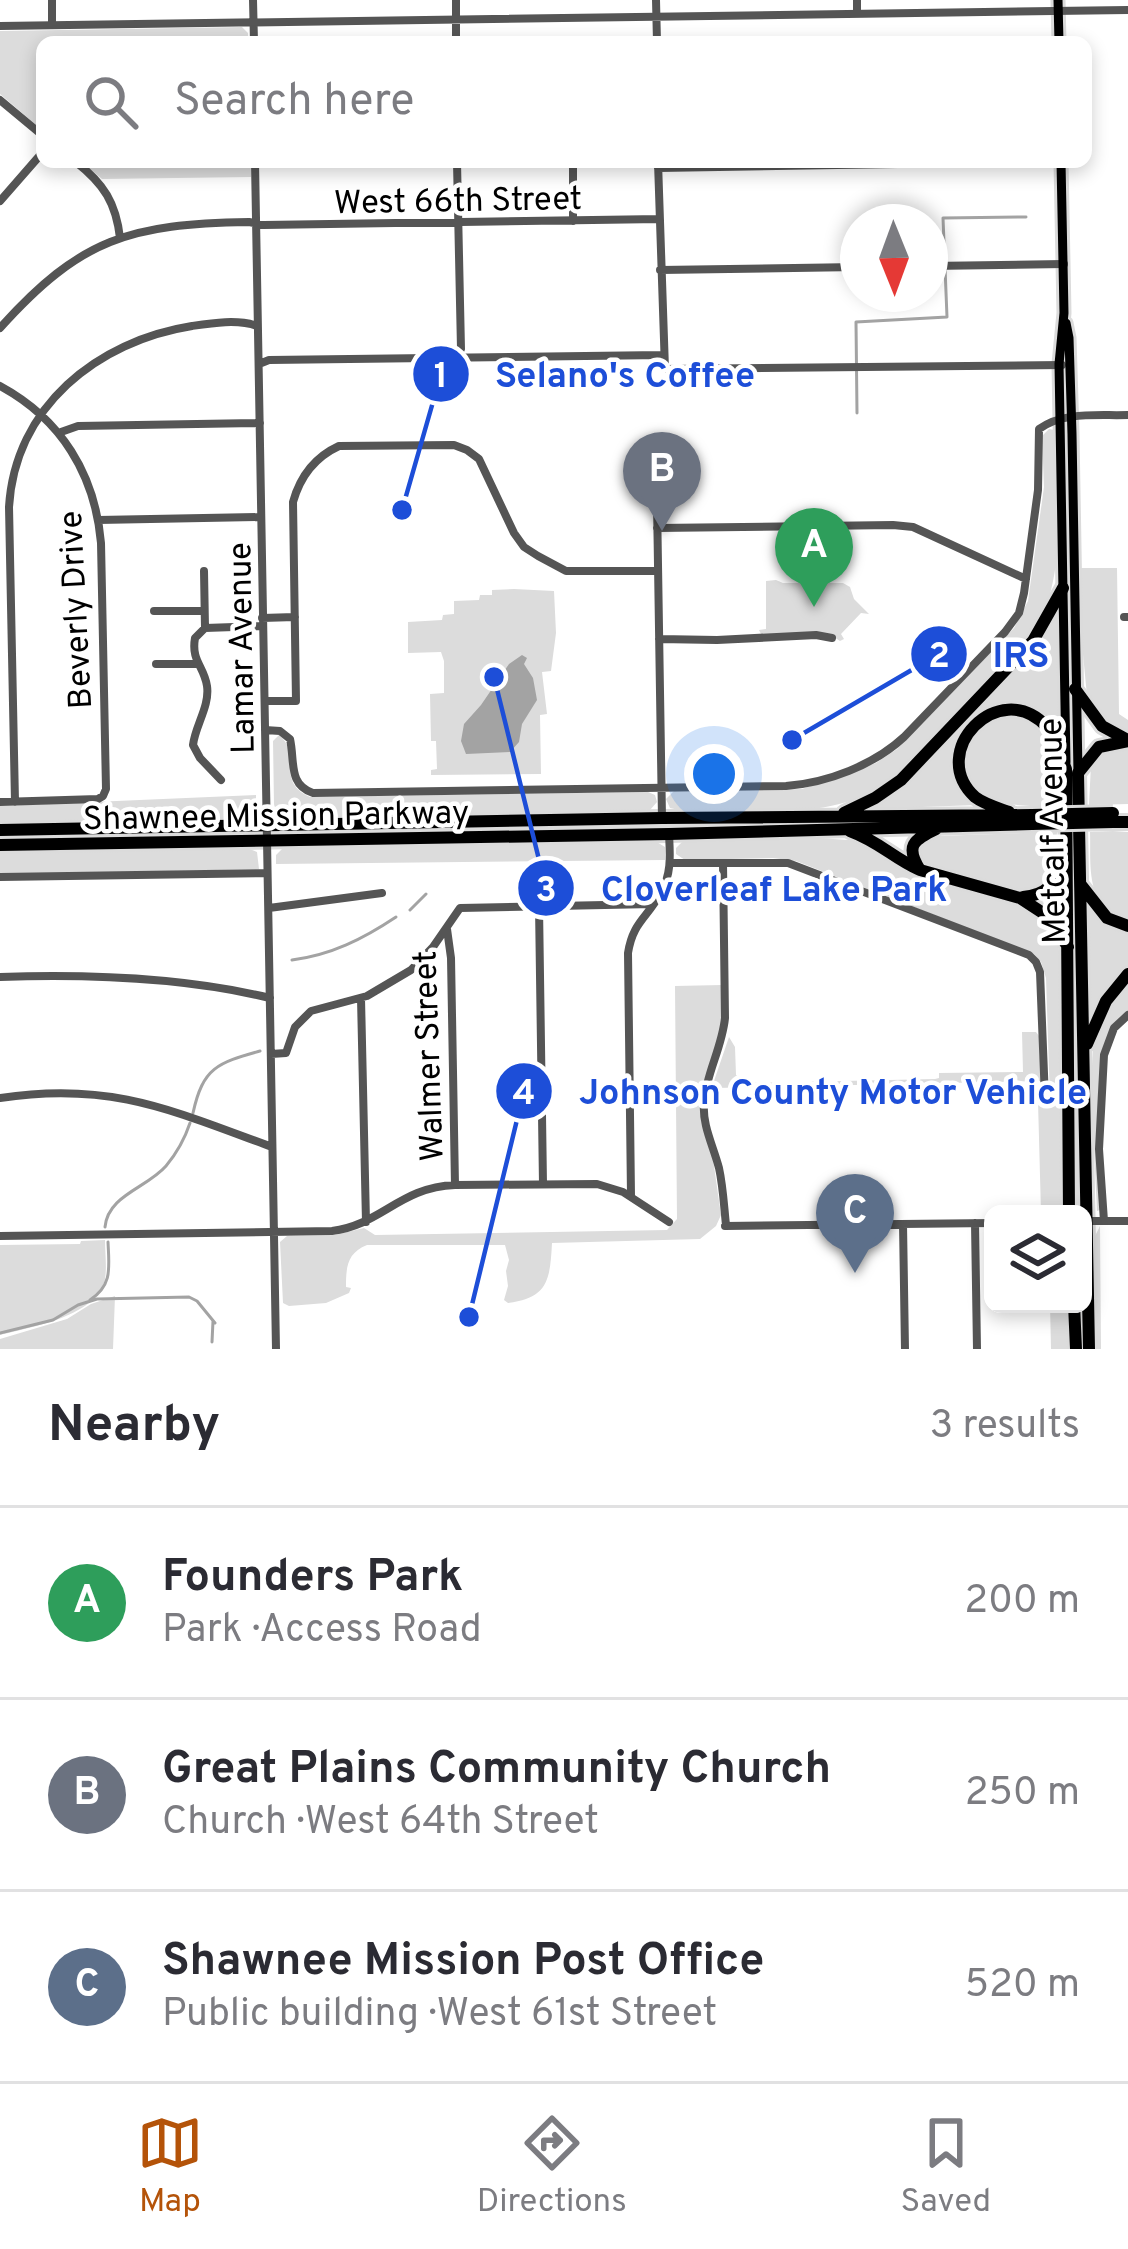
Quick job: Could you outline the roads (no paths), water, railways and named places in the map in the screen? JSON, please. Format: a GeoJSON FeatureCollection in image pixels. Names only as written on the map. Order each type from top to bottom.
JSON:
{"type":"FeatureCollection","features":[{"type":"Feature","properties":{"kind":"highway"},"geometry":{"type":"LineString","coordinates":[[838,822],[901,780],[1033,641],[1063,588]]}},
{"type":"Feature","properties":{"kind":"highway"},"geometry":{"type":"LineString","coordinates":[[1076,689],[1102,726],[1128,740]]}},
{"type":"Feature","properties":{"kind":"highway"},"geometry":{"type":"LineString","coordinates":[[1016,815],[978,800],[965,783],[960,752],[975,723],[998,711],[1028,714],[1051,732],[1072,771],[1099,747],[1128,740]]}},
{"type":"Feature","properties":{"kind":"highway","name":"Metcalf Avenue"},"geometry":{"type":"LineString","coordinates":[[1072,771],[1067,857],[1076,1205]]}},
{"type":"Feature","properties":{"kind":"highway","name":"Metcalf Avenue"},"geometry":{"type":"LineString","coordinates":[[1072,771],[1086,1174],[1079,1205]]}},
{"type":"Feature","properties":{"kind":"highway","name":"Shawnee Mission Parkway"},"geometry":{"type":"LineString","coordinates":[[0,845],[669,834],[838,822],[1016,815],[1032,819]]}},
{"type":"Feature","properties":{"kind":"highway"},"geometry":{"type":"LineString","coordinates":[[644,834],[662,818]]}},
{"type":"Feature","properties":{"kind":"highway","name":"Shawnee Mission Parkway"},"geometry":{"type":"LineString","coordinates":[[0,830],[662,818],[942,825],[1120,818]]}},
{"type":"Feature","properties":{"kind":"highway"},"geometry":{"type":"LineString","coordinates":[[669,834],[688,818]]}},
{"type":"Feature","properties":{"kind":"highway"},"geometry":{"type":"LineString","coordinates":[[838,822],[920,870],[1020,898],[1049,917],[1069,948]]}},
{"type":"Feature","properties":{"kind":"highway"},"geometry":{"type":"LineString","coordinates":[[920,870],[913,859],[913,845],[942,825]]}},
{"type":"Feature","properties":{"kind":"highway"},"geometry":{"type":"LineString","coordinates":[[1020,898],[1050,888],[1067,857]]}},
{"type":"Feature","properties":{"kind":"highway"},"geometry":{"type":"LineString","coordinates":[[1079,883],[1106,918],[1128,926]]}},
{"type":"Feature","properties":{"kind":"highway"},"geometry":{"type":"LineString","coordinates":[[1083,1053],[1106,1001],[1128,974]]}},
{"type":"Feature","properties":{"kind":"highway"},"geometry":{"type":"LineString","coordinates":[[1074,1313],[1076,1349]]}},
{"type":"Feature","properties":{"kind":"highway","name":"Metcalf Avenue"},"geometry":{"type":"LineString","coordinates":[[1088,1315],[1089,1349]]}},
{"type":"Feature","properties":{"kind":"main road"},"geometry":{"type":"LineString","coordinates":[[1058,6],[1059,36]]}},
{"type":"Feature","properties":{"kind":"main road","name":"Metcalf Avenue"},"geometry":{"type":"LineString","coordinates":[[1061,168],[1076,689],[1072,771]]}},
{"type":"Feature","properties":{"kind":"main road","name":"Metcalf Avenue"},"geometry":{"type":"LineString","coordinates":[[1066,418],[1063,588],[1072,771]]}},
{"type":"Feature","properties":{"kind":"street"},"geometry":{"type":"LineString","coordinates":[[52,0],[52,25]]}},
{"type":"Feature","properties":{"kind":"street"},"geometry":{"type":"LineString","coordinates":[[254,0],[254,36]]}},
{"type":"Feature","properties":{"kind":"street"},"geometry":{"type":"LineString","coordinates":[[456,0],[456,36]]}},
{"type":"Feature","properties":{"kind":"street"},"geometry":{"type":"LineString","coordinates":[[656,0],[657,36]]}},
{"type":"Feature","properties":{"kind":"street"},"geometry":{"type":"LineString","coordinates":[[856,0],[857,14]]}},
{"type":"Feature","properties":{"kind":"street"},"geometry":{"type":"LineString","coordinates":[[0,26],[857,14],[1058,6],[1128,10]]}},
{"type":"Feature","properties":{"kind":"street"},"geometry":{"type":"LineString","coordinates":[[0,100],[36,130]]}},
{"type":"Feature","properties":{"kind":"street"},"geometry":{"type":"LineString","coordinates":[[0,202],[36,160]]}},
{"type":"Feature","properties":{"kind":"street"},"geometry":{"type":"LineString","coordinates":[[84,168],[111,197],[120,238]]}},
{"type":"Feature","properties":{"kind":"street","name":"Lamar Avenue"},"geometry":{"type":"LineString","coordinates":[[255,168],[276,1349]]}},
{"type":"Feature","properties":{"kind":"street"},"geometry":{"type":"LineString","coordinates":[[457,358],[461,349],[458,168]]}},
{"type":"Feature","properties":{"kind":"street"},"geometry":{"type":"LineString","coordinates":[[572,168],[573,221]]}},
{"type":"Feature","properties":{"kind":"street"},"geometry":{"type":"LineString","coordinates":[[658,168],[664,369],[1064,365]]}},
{"type":"Feature","properties":{"kind":"street","name":"West 66th Street"},"geometry":{"type":"LineString","coordinates":[[0,328],[48,278],[88,252],[120,238],[180,224],[660,219]]}},
{"type":"Feature","properties":{"kind":"street"},"geometry":{"type":"LineString","coordinates":[[948,266],[1064,265]]}},
{"type":"Feature","properties":{"kind":"street"},"geometry":{"type":"LineString","coordinates":[[660,270],[840,267]]}},
{"type":"Feature","properties":{"kind":"street"},"geometry":{"type":"LineString","coordinates":[[0,802],[15,802],[10,488],[20,448],[62,390],[93,364],[143,338],[204,324],[248,322],[257,326]]}},
{"type":"Feature","properties":{"kind":"street"},"geometry":{"type":"LineString","coordinates":[[259,364],[268,360],[662,356]]}},
{"type":"Feature","properties":{"kind":"street","name":"Beverly Drive"},"geometry":{"type":"LineString","coordinates":[[0,386],[61,432],[85,477],[98,520],[104,796],[15,802]]}},
{"type":"Feature","properties":{"kind":"street"},"geometry":{"type":"LineString","coordinates":[[266,730],[280,731],[290,740],[296,780],[313,793],[799,785],[847,770],[886,753],[1019,613],[1038,490],[1037,433],[1042,425],[1066,418],[1128,415]]}},
{"type":"Feature","properties":{"kind":"street"},"geometry":{"type":"LineString","coordinates":[[61,432],[78,426],[260,423]]}},
{"type":"Feature","properties":{"kind":"street"},"geometry":{"type":"LineString","coordinates":[[656,437],[662,818]]}},
{"type":"Feature","properties":{"kind":"street"},"geometry":{"type":"LineString","coordinates":[[266,701],[296,700],[292,502],[313,463],[339,446],[454,445],[467,450],[479,458],[514,533],[538,556],[566,572],[658,572]]}},
{"type":"Feature","properties":{"kind":"street"},"geometry":{"type":"LineString","coordinates":[[98,520],[261,517]]}},
{"type":"Feature","properties":{"kind":"street"},"geometry":{"type":"LineString","coordinates":[[657,528],[913,527],[1026,579]]}},
{"type":"Feature","properties":{"kind":"street"},"geometry":{"type":"LineString","coordinates":[[204,571],[205,628]]}},
{"type":"Feature","properties":{"kind":"street"},"geometry":{"type":"LineString","coordinates":[[154,611],[204,611]]}},
{"type":"Feature","properties":{"kind":"street"},"geometry":{"type":"LineString","coordinates":[[221,780],[194,746],[208,690],[194,655],[195,638],[205,628],[295,617]]}},
{"type":"Feature","properties":{"kind":"street"},"geometry":{"type":"LineString","coordinates":[[659,639],[832,638]]}},
{"type":"Feature","properties":{"kind":"street"},"geometry":{"type":"LineString","coordinates":[[156,664],[197,664]]}},
{"type":"Feature","properties":{"kind":"street"},"geometry":{"type":"LineString","coordinates":[[631,1196],[628,952],[632,932],[661,893],[670,863],[669,834]]}},
{"type":"Feature","properties":{"kind":"street"},"geometry":{"type":"LineString","coordinates":[[723,862],[725,1018],[722,1044],[705,1090],[704,1113],[721,1176],[725,1226],[984,1223]]}},
{"type":"Feature","properties":{"kind":"street"},"geometry":{"type":"LineString","coordinates":[[670,863],[795,864],[1027,954],[1039,967],[1045,1099]]}},
{"type":"Feature","properties":{"kind":"street"},"geometry":{"type":"LineString","coordinates":[[0,877],[267,873]]}},
{"type":"Feature","properties":{"kind":"street"},"geometry":{"type":"LineString","coordinates":[[269,908],[382,893]]}},
{"type":"Feature","properties":{"kind":"street"},"geometry":{"type":"LineString","coordinates":[[272,1054],[287,1052],[294,1030],[311,1011],[362,998],[411,970],[457,910],[653,904]]}},
{"type":"Feature","properties":{"kind":"street"},"geometry":{"type":"LineString","coordinates":[[539,905],[544,1184]]}},
{"type":"Feature","properties":{"kind":"street","name":"Walmer Street"},"geometry":{"type":"LineString","coordinates":[[447,926],[452,958],[454,1185]]}},
{"type":"Feature","properties":{"kind":"street"},"geometry":{"type":"LineString","coordinates":[[0,977],[142,980],[270,998]]}},
{"type":"Feature","properties":{"kind":"street"},"geometry":{"type":"LineString","coordinates":[[362,998],[366,1222]]}},
{"type":"Feature","properties":{"kind":"street"},"geometry":{"type":"LineString","coordinates":[[1104,1221],[1099,1157],[1104,1055],[1108,1038],[1128,1015]]}},
{"type":"Feature","properties":{"kind":"street"},"geometry":{"type":"LineString","coordinates":[[0,1098],[55,1092],[127,1098],[272,1147]]}},
{"type":"Feature","properties":{"kind":"street"},"geometry":{"type":"LineString","coordinates":[[0,1235],[332,1232],[366,1222],[414,1192],[454,1185],[597,1184],[631,1196],[669,1222]]}},
{"type":"Feature","properties":{"kind":"street"},"geometry":{"type":"LineString","coordinates":[[1092,1219],[1128,1221]]}},
{"type":"Feature","properties":{"kind":"street"},"geometry":{"type":"LineString","coordinates":[[975,1223],[977,1349]]}},
{"type":"Feature","properties":{"kind":"street"},"geometry":{"type":"LineString","coordinates":[[903,1224],[904,1349]]}},
{"type":"Feature","properties":{"kind":"waterway"},"geometry":{"type":"LineString","coordinates":[[857,413],[856,322],[947,317],[943,218],[1026,217]]}},
{"type":"Feature","properties":{"kind":"waterway"},"geometry":{"type":"LineString","coordinates":[[410,910],[426,894]]}},
{"type":"Feature","properties":{"kind":"waterway"},"geometry":{"type":"LineString","coordinates":[[292,960],[346,945],[396,917]]}},
{"type":"Feature","properties":{"kind":"waterway"},"geometry":{"type":"LineString","coordinates":[[193,1113],[214,1069],[260,1051]]}},
{"type":"Feature","properties":{"kind":"waterway"},"geometry":{"type":"LineString","coordinates":[[105,1227],[113,1207],[166,1166],[190,1123]]}},
{"type":"Feature","properties":{"kind":"waterway"},"geometry":{"type":"LineString","coordinates":[[90,1300],[106,1282],[108,1242]]}},
{"type":"Feature","properties":{"kind":"waterway"},"geometry":{"type":"LineString","coordinates":[[0,1333],[53,1320],[97,1299],[189,1297],[215,1323]]}},
{"type":"Feature","properties":{"kind":"waterway"},"geometry":{"type":"LineString","coordinates":[[212,1342],[213,1321]]}},
{"type":"Feature","properties":{"kind":"place","name":"Selano's Coffee"},"geometry":{"type":"Point","coordinates":[402,510]}},
{"type":"Feature","properties":{"kind":"place","name":"Great Plains Community Church"},"geometry":{"type":"Point","coordinates":[662,531]}},
{"type":"Feature","properties":{"kind":"place","name":"Founders Park"},"geometry":{"type":"Point","coordinates":[814,607]}},
{"type":"Feature","properties":{"kind":"place","name":"Cloverleaf Lake Park"},"geometry":{"type":"Point","coordinates":[494,677]}},
{"type":"Feature","properties":{"kind":"place","name":"IRS"},"geometry":{"type":"Point","coordinates":[792,740]}},
{"type":"Feature","properties":{"kind":"place","name":"Shawnee Mission Post Office"},"geometry":{"type":"Point","coordinates":[855,1273]}},
{"type":"Feature","properties":{"kind":"place","name":"Johnson County Motor Vehicle"},"geometry":{"type":"Point","coordinates":[469,1317]}}]}
